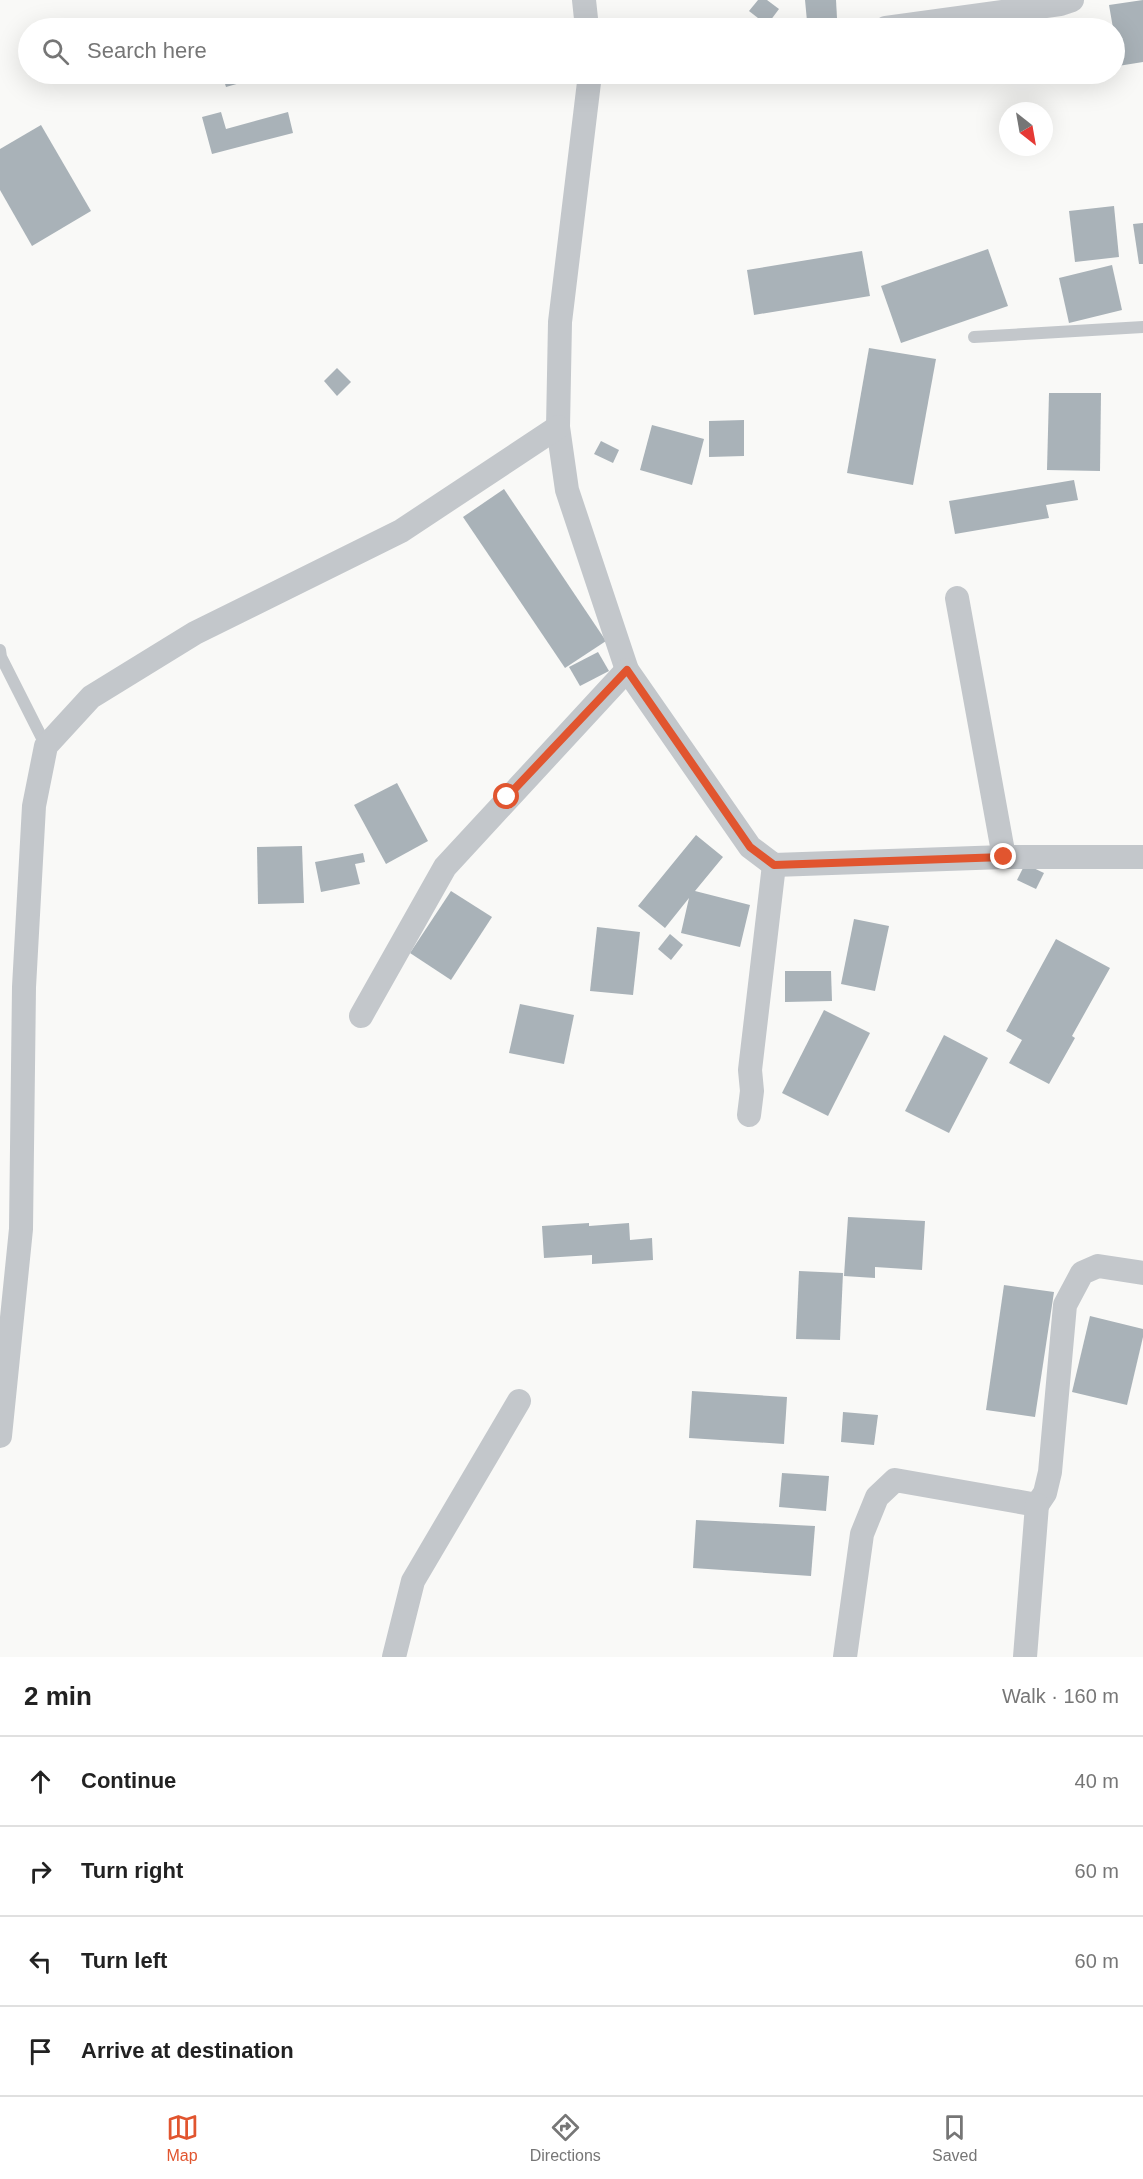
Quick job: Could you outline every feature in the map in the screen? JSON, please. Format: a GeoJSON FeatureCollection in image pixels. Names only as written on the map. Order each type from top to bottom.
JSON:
{"type":"FeatureCollection","features":[{"type":"Feature","properties":{"kind":"street"},"geometry":{"type":"LineString","coordinates":[[584,0],[586,18]]}},
{"type":"Feature","properties":{"kind":"street"},"geometry":{"type":"LineString","coordinates":[[958,18],[1060,4],[1072,0]]}},
{"type":"Feature","properties":{"kind":"street"},"geometry":{"type":"LineString","coordinates":[[589,84],[560,322],[558,427],[567,490],[627,670],[750,847],[774,865],[1004,857],[1143,857]]}},
{"type":"Feature","properties":{"kind":"street"},"geometry":{"type":"LineString","coordinates":[[0,1436],[21,1229],[24,987],[34,807],[46,746],[92,697],[195,633],[401,531],[558,427]]}},
{"type":"Feature","properties":{"kind":"street"},"geometry":{"type":"LineString","coordinates":[[957,598],[1004,857]]}},
{"type":"Feature","properties":{"kind":"street"},"geometry":{"type":"LineString","coordinates":[[361,1016],[445,867],[627,670]]}},
{"type":"Feature","properties":{"kind":"street"},"geometry":{"type":"LineString","coordinates":[[749,1115],[752,1091],[750,1070],[774,865]]}},
{"type":"Feature","properties":{"kind":"street"},"geometry":{"type":"LineString","coordinates":[[1024,1657],[1036,1505],[1045,1493],[1050,1472],[1065,1305],[1082,1273],[1098,1266],[1143,1273]]}},
{"type":"Feature","properties":{"kind":"street"},"geometry":{"type":"LineString","coordinates":[[394,1657],[413,1581],[519,1401]]}},
{"type":"Feature","properties":{"kind":"street"},"geometry":{"type":"LineString","coordinates":[[845,1657],[862,1534],[877,1497],[895,1480],[1036,1505]]}},
{"type":"Feature","properties":{"kind":"lane"},"geometry":{"type":"LineString","coordinates":[[974,337],[1143,327]]}},
{"type":"Feature","properties":{"kind":"lane"},"geometry":{"type":"LineString","coordinates":[[0,650],[1,657],[46,746]]}},
{"type":"Feature","properties":{"kind":"building"},"geometry":{"type":"Polygon","coordinates":[[[758,0],[767,0],[779,9],[772,18],[758,18],[749,11],[758,0]]]}},
{"type":"Feature","properties":{"kind":"building"},"geometry":{"type":"Polygon","coordinates":[[[805,0],[836,0],[837,18],[807,18],[805,0]]]}},
{"type":"Feature","properties":{"kind":"building"},"geometry":{"type":"Polygon","coordinates":[[[1143,0],[1143,62],[1125,65],[1125,18],[1111,18],[1109,5],[1143,0]]]}},
{"type":"Feature","properties":{"kind":"building"},"geometry":{"type":"Polygon","coordinates":[[[221,112],[226,129],[288,112],[293,133],[212,154],[202,117],[221,112]]]}},
{"type":"Feature","properties":{"kind":"building"},"geometry":{"type":"Polygon","coordinates":[[[41,125],[91,211],[32,246],[0,190],[0,149],[41,125]]]}},
{"type":"Feature","properties":{"kind":"building"},"geometry":{"type":"Polygon","coordinates":[[[1114,206],[1119,257],[1075,262],[1069,211],[1114,206]]]}},
{"type":"Feature","properties":{"kind":"building"},"geometry":{"type":"Polygon","coordinates":[[[1143,223],[1143,264],[1139,264],[1133,224],[1143,223]]]}},
{"type":"Feature","properties":{"kind":"building"},"geometry":{"type":"Polygon","coordinates":[[[988,249],[1008,306],[901,343],[881,286],[988,249]]]}},
{"type":"Feature","properties":{"kind":"building"},"geometry":{"type":"Polygon","coordinates":[[[862,251],[870,296],[754,315],[747,270],[862,251]]]}},
{"type":"Feature","properties":{"kind":"building"},"geometry":{"type":"Polygon","coordinates":[[[1112,265],[1122,310],[1069,323],[1059,278],[1112,265]]]}},
{"type":"Feature","properties":{"kind":"building"},"geometry":{"type":"Polygon","coordinates":[[[869,348],[936,359],[913,485],[847,473],[869,348]]]}},
{"type":"Feature","properties":{"kind":"building"},"geometry":{"type":"Polygon","coordinates":[[[337,368],[351,382],[337,396],[324,381],[337,368]]]}},
{"type":"Feature","properties":{"kind":"building"},"geometry":{"type":"Polygon","coordinates":[[[1049,393],[1101,393],[1100,471],[1047,470],[1049,393]]]}},
{"type":"Feature","properties":{"kind":"building"},"geometry":{"type":"Polygon","coordinates":[[[744,420],[744,456],[709,457],[709,421],[744,420]]]}},
{"type":"Feature","properties":{"kind":"building"},"geometry":{"type":"Polygon","coordinates":[[[652,425],[704,439],[692,485],[640,470],[652,425]]]}},
{"type":"Feature","properties":{"kind":"building"},"geometry":{"type":"Polygon","coordinates":[[[601,441],[619,450],[613,463],[594,454],[601,441]]]}},
{"type":"Feature","properties":{"kind":"building"},"geometry":{"type":"Polygon","coordinates":[[[1074,480],[1078,500],[1046,505],[1049,518],[955,534],[949,501],[1074,480]]]}},
{"type":"Feature","properties":{"kind":"building"},"geometry":{"type":"Polygon","coordinates":[[[504,489],[606,641],[565,668],[463,517],[504,489]]]}},
{"type":"Feature","properties":{"kind":"building"},"geometry":{"type":"Polygon","coordinates":[[[598,652],[609,671],[580,686],[569,667],[598,652]]]}},
{"type":"Feature","properties":{"kind":"building"},"geometry":{"type":"Polygon","coordinates":[[[397,783],[428,841],[386,864],[354,805],[397,783]]]}},
{"type":"Feature","properties":{"kind":"building"},"geometry":{"type":"Polygon","coordinates":[[[696,835],[723,857],[695,891],[750,905],[740,947],[681,933],[689,898],[665,928],[638,906],[696,835]]]}},
{"type":"Feature","properties":{"kind":"building"},"geometry":{"type":"Polygon","coordinates":[[[302,846],[304,903],[258,904],[257,847],[302,846]]]}},
{"type":"Feature","properties":{"kind":"building"},"geometry":{"type":"Polygon","coordinates":[[[363,853],[365,862],[355,864],[360,884],[321,892],[315,862],[363,853]]]}},
{"type":"Feature","properties":{"kind":"building"},"geometry":{"type":"Polygon","coordinates":[[[1025,864],[1044,873],[1036,889],[1017,880],[1025,864]]]}},
{"type":"Feature","properties":{"kind":"building"},"geometry":{"type":"Polygon","coordinates":[[[451,891],[492,917],[451,980],[410,953],[451,891]]]}},
{"type":"Feature","properties":{"kind":"building"},"geometry":{"type":"Polygon","coordinates":[[[854,919],[889,926],[875,991],[841,984],[854,919]]]}},
{"type":"Feature","properties":{"kind":"building"},"geometry":{"type":"Polygon","coordinates":[[[597,927],[640,932],[633,995],[590,991],[597,927]]]}},
{"type":"Feature","properties":{"kind":"building"},"geometry":{"type":"Polygon","coordinates":[[[670,934],[683,945],[671,960],[658,949],[670,934]]]}},
{"type":"Feature","properties":{"kind":"building"},"geometry":{"type":"Polygon","coordinates":[[[1056,939],[1110,968],[1072,1036],[1075,1038],[1049,1084],[1009,1063],[1022,1040],[1006,1031],[1056,939]]]}},
{"type":"Feature","properties":{"kind":"building"},"geometry":{"type":"Polygon","coordinates":[[[785,971],[831,971],[832,1001],[785,1002],[785,971]]]}},
{"type":"Feature","properties":{"kind":"building"},"geometry":{"type":"Polygon","coordinates":[[[520,1004],[574,1015],[564,1064],[509,1053],[520,1004]]]}},
{"type":"Feature","properties":{"kind":"building"},"geometry":{"type":"Polygon","coordinates":[[[824,1010],[870,1033],[828,1116],[782,1093],[824,1010]]]}},
{"type":"Feature","properties":{"kind":"building"},"geometry":{"type":"Polygon","coordinates":[[[944,1035],[988,1058],[949,1133],[905,1111],[944,1035]]]}},
{"type":"Feature","properties":{"kind":"building"},"geometry":{"type":"Polygon","coordinates":[[[848,1217],[925,1221],[922,1270],[875,1267],[875,1278],[844,1276],[848,1217]]]}},
{"type":"Feature","properties":{"kind":"building"},"geometry":{"type":"Polygon","coordinates":[[[589,1223],[589,1226],[629,1223],[630,1240],[652,1238],[653,1260],[592,1264],[592,1255],[544,1258],[542,1226],[589,1223]]]}},
{"type":"Feature","properties":{"kind":"building"},"geometry":{"type":"Polygon","coordinates":[[[799,1271],[843,1273],[840,1340],[796,1339],[799,1271]]]}},
{"type":"Feature","properties":{"kind":"building"},"geometry":{"type":"Polygon","coordinates":[[[1004,1285],[1054,1292],[1035,1417],[986,1410],[1004,1285]]]}},
{"type":"Feature","properties":{"kind":"building"},"geometry":{"type":"Polygon","coordinates":[[[1090,1316],[1143,1329],[1127,1405],[1072,1392],[1090,1316]]]}},
{"type":"Feature","properties":{"kind":"building"},"geometry":{"type":"Polygon","coordinates":[[[692,1391],[787,1397],[784,1444],[689,1438],[692,1391]]]}},
{"type":"Feature","properties":{"kind":"building"},"geometry":{"type":"Polygon","coordinates":[[[843,1412],[878,1415],[874,1445],[841,1442],[843,1412]]]}},
{"type":"Feature","properties":{"kind":"building"},"geometry":{"type":"Polygon","coordinates":[[[782,1473],[829,1476],[826,1511],[779,1507],[782,1473]]]}},
{"type":"Feature","properties":{"kind":"building"},"geometry":{"type":"Polygon","coordinates":[[[696,1520],[815,1526],[811,1576],[693,1568],[696,1520]]]}},
{"type":"Feature","properties":{"kind":"route"},"geometry":{"type":"LineString","coordinates":[[507,797],[627,670],[750,847],[774,865],[1004,857]]}}]}
